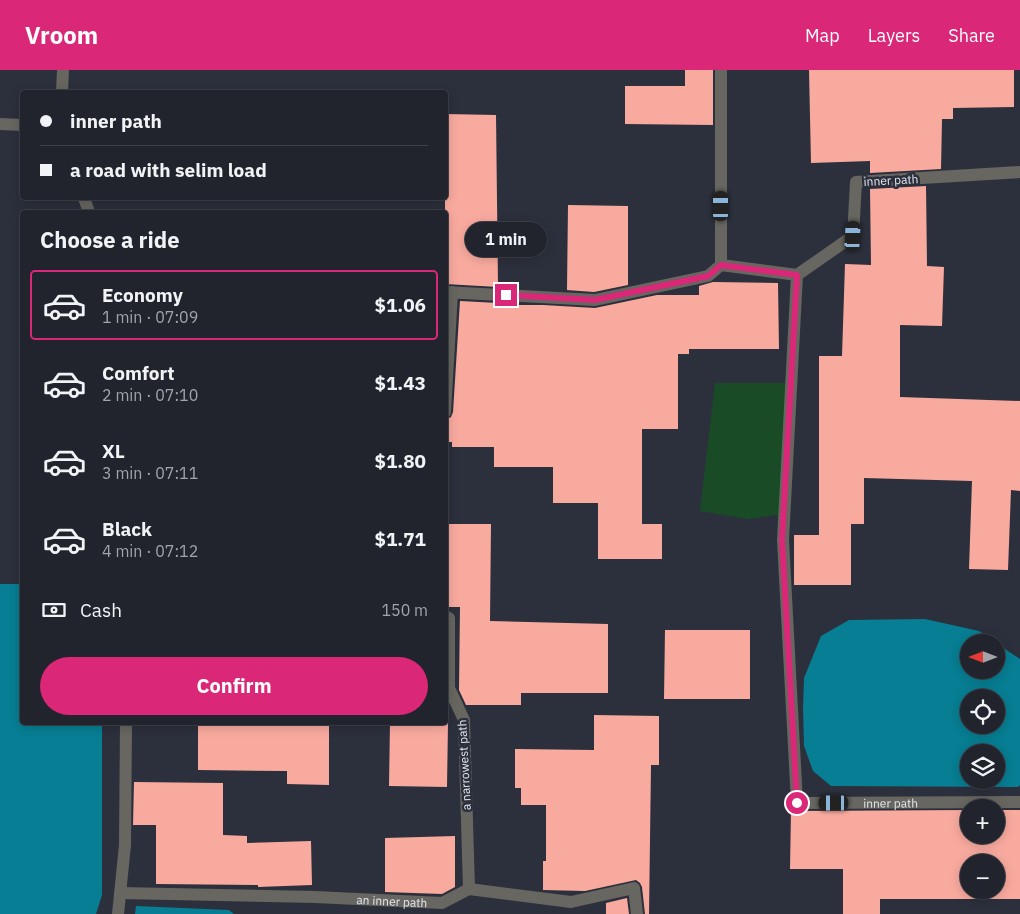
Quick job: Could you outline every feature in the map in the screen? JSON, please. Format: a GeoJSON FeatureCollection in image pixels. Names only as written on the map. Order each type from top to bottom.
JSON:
{"type":"FeatureCollection","features":[{"type":"Feature","properties":{"kind":"street"},"geometry":{"type":"LineString","coordinates":[[62,90],[63,70]]}},
{"type":"Feature","properties":{"kind":"street"},"geometry":{"type":"LineString","coordinates":[[721,70],[721,265]]}},
{"type":"Feature","properties":{"kind":"street"},"geometry":{"type":"LineString","coordinates":[[0,124],[20,125]]}},
{"type":"Feature","properties":{"kind":"street","name":"inner path"},"geometry":{"type":"LineString","coordinates":[[1020,172],[856,182],[853,236],[797,275],[782,540],[797,803],[1020,802]]}},
{"type":"Feature","properties":{"kind":"street"},"geometry":{"type":"LineString","coordinates":[[448,322],[449,292],[595,300],[708,276],[721,265],[797,275]]}},
{"type":"Feature","properties":{"kind":"street","name":"a narrowest path"},"geometry":{"type":"LineString","coordinates":[[448,618],[449,688],[464,720],[469,890]]}},
{"type":"Feature","properties":{"kind":"street"},"geometry":{"type":"LineString","coordinates":[[118,914],[125,845],[126,725]]}},
{"type":"Feature","properties":{"kind":"street"},"geometry":{"type":"LineString","coordinates":[[469,890],[571,902],[634,888],[636,914]]}},
{"type":"Feature","properties":{"kind":"street","name":"an inner path"},"geometry":{"type":"LineString","coordinates":[[120,893],[315,897],[442,903],[469,890]]}},
{"type":"Feature","properties":{"kind":"green space"},"geometry":{"type":"Polygon","coordinates":[[[715,383],[789,383],[784,514],[748,519],[700,511],[715,383]]]}},
{"type":"Feature","properties":{"kind":"water"},"geometry":{"type":"Polygon","coordinates":[[[0,584],[20,584],[20,725],[102,725],[102,895],[96,914],[0,914],[0,584]]]}},
{"type":"Feature","properties":{"kind":"water"},"geometry":{"type":"Polygon","coordinates":[[[925,619],[979,631],[984,634],[960,634],[960,679],[1005,679],[1005,649],[1020,659],[1020,785],[1018,787],[1005,787],[1005,744],[960,744],[960,787],[831,786],[813,771],[804,746],[804,678],[821,636],[849,620],[925,619]]]}},
{"type":"Feature","properties":{"kind":"water"},"geometry":{"type":"Polygon","coordinates":[[[136,906],[229,910],[234,914],[135,914],[136,906]]]}},
{"type":"Feature","properties":{"kind":"building"},"geometry":{"type":"Polygon","coordinates":[[[685,70],[713,70],[713,125],[625,124],[625,86],[685,86],[685,70]]]}},
{"type":"Feature","properties":{"kind":"building"},"geometry":{"type":"Polygon","coordinates":[[[809,70],[1014,70],[1014,107],[953,108],[953,119],[942,119],[941,169],[870,173],[870,161],[811,163],[809,70]]]}},
{"type":"Feature","properties":{"kind":"building"},"geometry":{"type":"Polygon","coordinates":[[[448,114],[496,115],[498,287],[448,284],[448,210],[445,210],[445,200],[448,200],[448,114]]]}},
{"type":"Feature","properties":{"kind":"building"},"geometry":{"type":"Polygon","coordinates":[[[926,186],[927,266],[944,267],[942,326],[900,325],[900,397],[1020,401],[1020,491],[1011,490],[1008,570],[969,569],[972,481],[864,478],[864,524],[851,524],[851,585],[794,585],[794,535],[819,535],[819,356],[842,356],[845,264],[871,265],[870,189],[926,186]]]}},
{"type":"Feature","properties":{"kind":"building"},"geometry":{"type":"Polygon","coordinates":[[[568,205],[628,206],[628,285],[594,292],[567,290],[568,205]]]}},
{"type":"Feature","properties":{"kind":"building"},"geometry":{"type":"Polygon","coordinates":[[[713,282],[778,283],[779,349],[689,349],[689,354],[678,354],[678,429],[642,429],[642,524],[662,524],[662,559],[598,559],[598,503],[553,503],[553,467],[494,467],[494,447],[452,447],[452,442],[448,442],[448,418],[453,412],[460,301],[498,303],[498,305],[595,308],[657,295],[699,295],[699,286],[713,282]]]}},
{"type":"Feature","properties":{"kind":"building"},"geometry":{"type":"Polygon","coordinates":[[[448,524],[491,524],[490,621],[608,624],[608,693],[521,693],[521,705],[466,705],[459,690],[460,607],[448,607],[448,524]]]}},
{"type":"Feature","properties":{"kind":"building"},"geometry":{"type":"Polygon","coordinates":[[[665,630],[750,630],[750,699],[664,699],[665,630]]]}},
{"type":"Feature","properties":{"kind":"building"},"geometry":{"type":"Polygon","coordinates":[[[594,715],[659,716],[659,765],[651,765],[649,914],[645,914],[642,887],[636,880],[585,891],[543,890],[543,861],[546,861],[546,805],[521,805],[521,788],[515,788],[515,749],[594,750],[594,715]]]}},
{"type":"Feature","properties":{"kind":"building"},"geometry":{"type":"Polygon","coordinates":[[[198,725],[329,725],[329,785],[287,784],[287,771],[198,770],[198,725]]]}},
{"type":"Feature","properties":{"kind":"building"},"geometry":{"type":"Polygon","coordinates":[[[390,725],[448,725],[447,787],[389,786],[390,725]]]}},
{"type":"Feature","properties":{"kind":"building"},"geometry":{"type":"Polygon","coordinates":[[[134,782],[223,783],[223,835],[247,836],[247,843],[311,841],[312,885],[258,887],[258,885],[156,884],[156,825],[133,825],[134,782]]]}},
{"type":"Feature","properties":{"kind":"building"},"geometry":{"type":"Polygon","coordinates":[[[791,810],[960,810],[960,844],[1005,844],[1005,810],[1020,810],[1020,899],[1005,899],[1005,854],[960,854],[960,899],[880,899],[880,914],[843,914],[843,869],[790,869],[791,810]]]}},
{"type":"Feature","properties":{"kind":"building"},"geometry":{"type":"Polygon","coordinates":[[[455,836],[455,887],[442,894],[385,892],[385,838],[455,836]]]}},
{"type":"Feature","properties":{"kind":"building"},"geometry":{"type":"Polygon","coordinates":[[[627,898],[629,914],[606,914],[606,903],[627,898]]]}},
{"type":"Feature","properties":{"kind":"route"},"geometry":{"type":"LineString","coordinates":[[506,295],[595,300],[708,276],[721,265],[797,275],[782,540],[797,803]]}}]}
